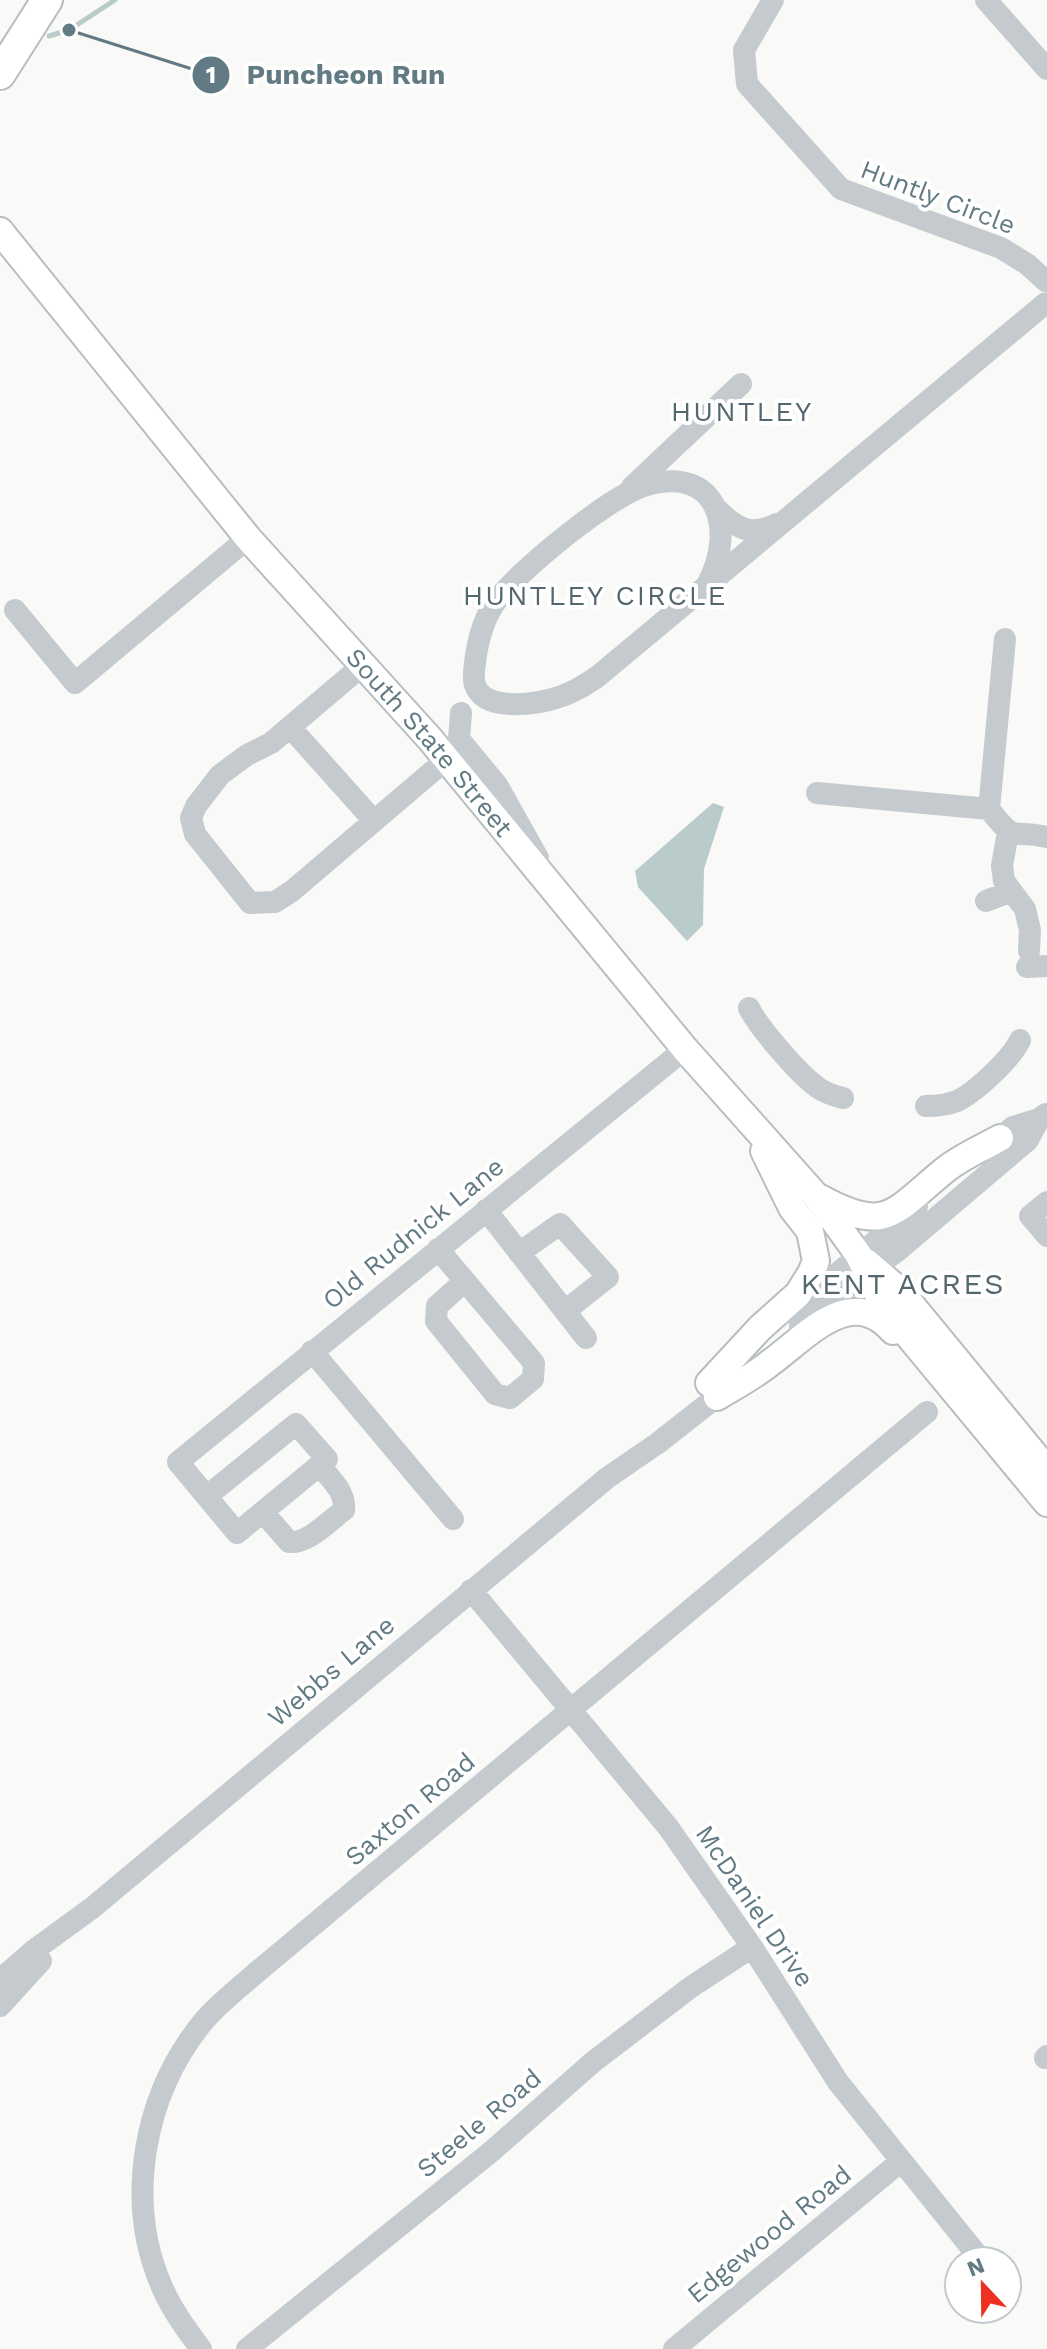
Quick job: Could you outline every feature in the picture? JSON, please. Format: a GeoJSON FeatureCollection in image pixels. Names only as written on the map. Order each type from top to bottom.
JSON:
{"type":"FeatureCollection","features":[{"type":"Feature","properties":{"kind":"highway"},"geometry":{"type":"LineString","coordinates":[[0,74],[47,0]]}},
{"type":"Feature","properties":{"kind":"main road","name":"South State Street"},"geometry":{"type":"LineString","coordinates":[[0,231],[248,538],[430,739],[685,1049],[816,1196],[866,1266],[883,1305],[1047,1503]]}},
{"type":"Feature","properties":{"kind":"main road"},"geometry":{"type":"LineString","coordinates":[[713,1390],[760,1328],[798,1294],[816,1261],[810,1231],[792,1208],[750,1122]]}},
{"type":"Feature","properties":{"kind":"main road"},"geometry":{"type":"LineString","coordinates":[[816,1196],[857,1216],[870,1217],[893,1212],[949,1167],[1000,1138]]}},
{"type":"Feature","properties":{"kind":"main road","name":"South State Street"},"geometry":{"type":"LineString","coordinates":[[866,1266],[900,1291],[1047,1470]]}},
{"type":"Feature","properties":{"kind":"main road"},"geometry":{"type":"LineString","coordinates":[[713,1390],[769,1364],[826,1320],[860,1310],[884,1321],[966,1418],[1011,1460]]}},
{"type":"Feature","properties":{"kind":"street","name":"Huntly Circle"},"geometry":{"type":"LineString","coordinates":[[773,0],[744,50],[747,84],[841,189],[1001,248],[1027,264],[1047,282]]}},
{"type":"Feature","properties":{"kind":"street"},"geometry":{"type":"LineString","coordinates":[[986,0],[1047,69]]}},
{"type":"Feature","properties":{"kind":"street"},"geometry":{"type":"LineString","coordinates":[[481,696],[498,702],[540,702],[562,697],[597,677],[1047,302]]}},
{"type":"Feature","properties":{"kind":"street"},"geometry":{"type":"LineString","coordinates":[[481,696],[474,675],[478,642],[487,614],[495,603],[517,578],[607,504],[628,491],[741,384]]}},
{"type":"Feature","properties":{"kind":"street"},"geometry":{"type":"LineString","coordinates":[[628,491],[649,484],[683,482],[712,498],[732,525],[750,532],[764,530],[789,518]]}},
{"type":"Feature","properties":{"kind":"street"},"geometry":{"type":"LineString","coordinates":[[708,583],[721,545],[719,511]]}},
{"type":"Feature","properties":{"kind":"street"},"geometry":{"type":"LineString","coordinates":[[15,610],[75,683],[248,538]]}},
{"type":"Feature","properties":{"kind":"street"},"geometry":{"type":"LineString","coordinates":[[1005,639],[989,809],[1015,836],[1047,837]]}},
{"type":"Feature","properties":{"kind":"street"},"geometry":{"type":"LineString","coordinates":[[363,665],[271,743],[247,755],[220,775],[196,806],[191,818],[195,834],[250,903],[275,902],[292,891],[447,759]]}},
{"type":"Feature","properties":{"kind":"street"},"geometry":{"type":"LineString","coordinates":[[430,739],[481,696]]}},
{"type":"Feature","properties":{"kind":"street"},"geometry":{"type":"LineString","coordinates":[[461,713],[459,739],[497,785],[561,897]]}},
{"type":"Feature","properties":{"kind":"street"},"geometry":{"type":"LineString","coordinates":[[290,727],[374,821]]}},
{"type":"Feature","properties":{"kind":"street"},"geometry":{"type":"LineString","coordinates":[[817,793],[989,809]]}},
{"type":"Feature","properties":{"kind":"street"},"geometry":{"type":"LineString","coordinates":[[1008,832],[1002,866],[1004,881],[1025,909],[1034,961]]}},
{"type":"Feature","properties":{"kind":"street"},"geometry":{"type":"LineString","coordinates":[[986,901],[1012,891]]}},
{"type":"Feature","properties":{"kind":"street"},"geometry":{"type":"LineString","coordinates":[[749,1008],[764,1030],[816,1087],[829,1095],[843,1098]]}},
{"type":"Feature","properties":{"kind":"street"},"geometry":{"type":"LineString","coordinates":[[926,1106],[958,1101],[1015,1051],[1020,1040]]}},
{"type":"Feature","properties":{"kind":"street","name":"Old Rudnick Lane"},"geometry":{"type":"LineString","coordinates":[[207,1496],[178,1462],[685,1049]]}},
{"type":"Feature","properties":{"kind":"street"},"geometry":{"type":"LineString","coordinates":[[866,1266],[1000,1138],[1013,1127],[1043,1116]]}},
{"type":"Feature","properties":{"kind":"street"},"geometry":{"type":"LineString","coordinates":[[866,1266],[1028,1140],[1043,1116]]}},
{"type":"Feature","properties":{"kind":"street"},"geometry":{"type":"LineString","coordinates":[[1047,1202],[1030,1216],[1047,1236]]}},
{"type":"Feature","properties":{"kind":"street"},"geometry":{"type":"LineString","coordinates":[[486,1210],[586,1338]]}},
{"type":"Feature","properties":{"kind":"street"},"geometry":{"type":"LineString","coordinates":[[519,1253],[560,1224],[608,1277],[565,1311]]}},
{"type":"Feature","properties":{"kind":"street"},"geometry":{"type":"LineString","coordinates":[[438,1249],[465,1281],[534,1363],[533,1379],[510,1398],[495,1394],[436,1321],[437,1306],[465,1281]]}},
{"type":"Feature","properties":{"kind":"street","name":"Webbs Lane"},"geometry":{"type":"LineString","coordinates":[[0,1980],[33,1951],[92,1908],[607,1478],[658,1443],[713,1390],[866,1266]]}},
{"type":"Feature","properties":{"kind":"street"},"geometry":{"type":"LineString","coordinates":[[312,1351],[453,1519]]}},
{"type":"Feature","properties":{"kind":"street","name":"Saxton Road"},"geometry":{"type":"LineString","coordinates":[[201,2349],[177,2317],[162,2286],[152,2258],[143,2204],[144,2166],[150,2128],[174,2064],[204,2020],[257,1972],[927,1412]]}},
{"type":"Feature","properties":{"kind":"street"},"geometry":{"type":"LineString","coordinates":[[296,1424],[327,1459],[319,1465],[237,1533],[207,1496],[296,1424]]}},
{"type":"Feature","properties":{"kind":"street"},"geometry":{"type":"LineString","coordinates":[[263,1512],[289,1542],[296,1542],[305,1539],[344,1510],[345,1501],[341,1493],[319,1465]]}},
{"type":"Feature","properties":{"kind":"street","name":"McDaniel Drive"},"geometry":{"type":"LineString","coordinates":[[471,1590],[668,1827],[752,1947],[838,2082],[969,2245]]}},
{"type":"Feature","properties":{"kind":"street","name":"Webbs Lane"},"geometry":{"type":"LineString","coordinates":[[0,2006],[92,1908]]}},
{"type":"Feature","properties":{"kind":"street","name":"Steele Road"},"geometry":{"type":"LineString","coordinates":[[247,2349],[492,2151],[593,2062],[691,1987],[752,1947]]}},
{"type":"Feature","properties":{"kind":"street","name":"Edgewood Road"},"geometry":{"type":"LineString","coordinates":[[674,2349],[900,2162]]}},
{"type":"Feature","properties":{"kind":"shaded area"},"geometry":{"type":"Polygon","coordinates":[[[713,803],[724,807],[704,869],[703,925],[687,941],[638,887],[635,871],[713,803]]]}},
{"type":"Feature","properties":{"kind":"waterway"},"geometry":{"type":"LineString","coordinates":[[49,36],[69,30],[115,0]]}},
{"type":"Feature","properties":{"kind":"place","name":"Puncheon Run"},"geometry":{"type":"Point","coordinates":[69,30]}},
{"type":"Feature","properties":{"kind":"district","name":"HUNTLEY"},"geometry":{"type":"Point","coordinates":[742,411]}},
{"type":"Feature","properties":{"kind":"district","name":"HUNTLEY CIRCLE"},"geometry":{"type":"Point","coordinates":[595,595]}},
{"type":"Feature","properties":{"kind":"district","name":"KENT ACRES"},"geometry":{"type":"Point","coordinates":[903,1283]}}]}
